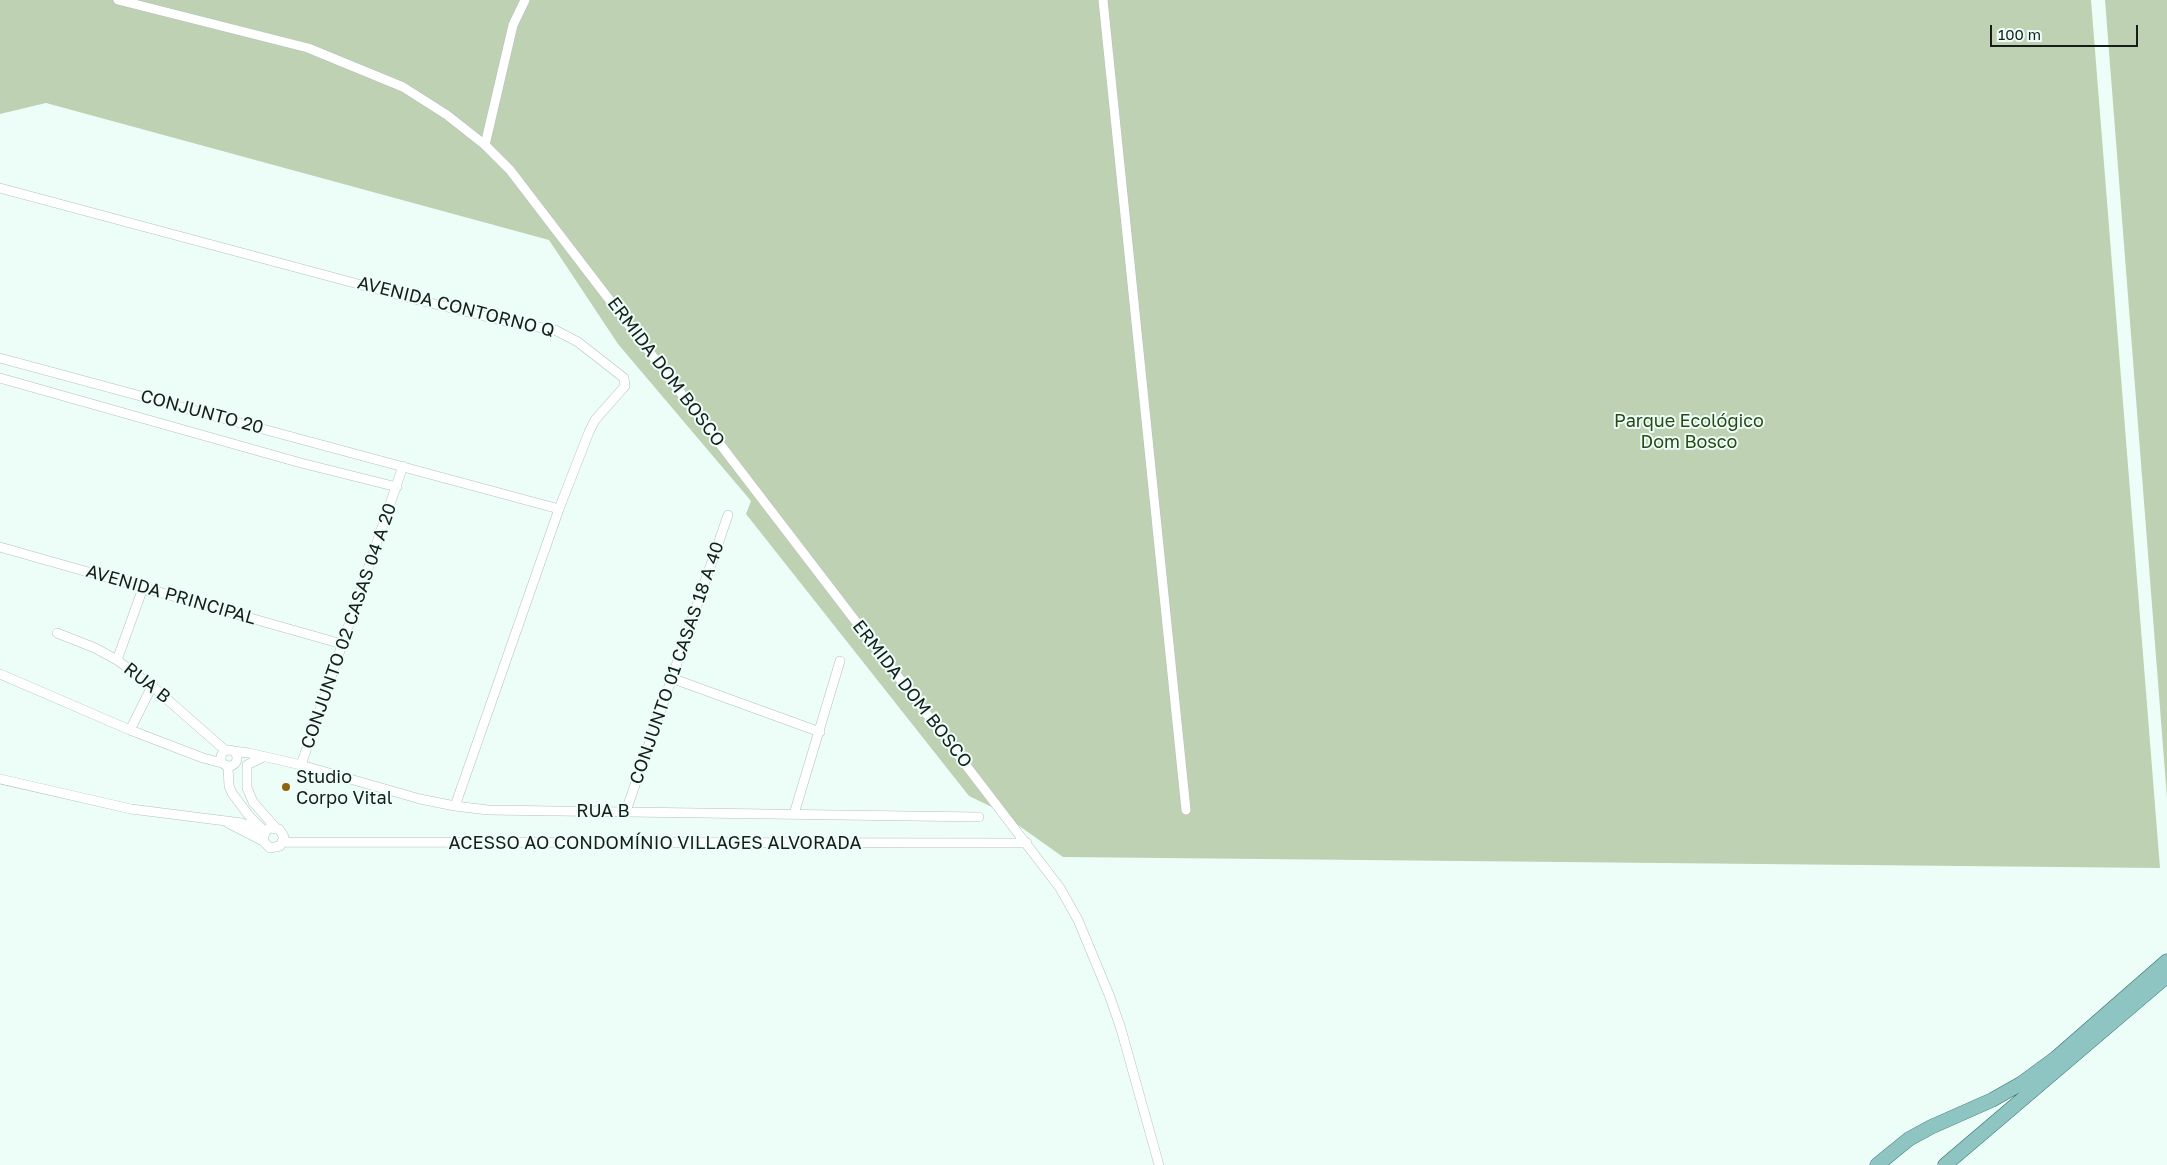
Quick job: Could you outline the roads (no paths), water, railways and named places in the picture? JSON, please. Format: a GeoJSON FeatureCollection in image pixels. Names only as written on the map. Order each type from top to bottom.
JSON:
{"type":"FeatureCollection","features":[{"type":"Feature","properties":{"kind":"main road"},"geometry":{"type":"LineString","coordinates":[[1876,1165],[1909,1139],[1930,1127],[1992,1100],[2022,1083],[2056,1058],[2167,961]]}},
{"type":"Feature","properties":{"kind":"main road"},"geometry":{"type":"LineString","coordinates":[[1945,1165],[2167,976]]}},
{"type":"Feature","properties":{"kind":"street","name":"ERMIDA DOM BOSCO"},"geometry":{"type":"LineString","coordinates":[[118,0],[308,48],[403,87],[447,115],[485,145],[510,170],[1060,888],[1078,920],[1093,954],[1122,1029],[1159,1165]]}},
{"type":"Feature","properties":{"kind":"street"},"geometry":{"type":"LineString","coordinates":[[485,145],[513,25],[525,0]]}},
{"type":"Feature","properties":{"kind":"street"},"geometry":{"type":"LineString","coordinates":[[1103,0],[1186,810]]}},
{"type":"Feature","properties":{"kind":"street","name":"AVENIDA CONTORNO Q"},"geometry":{"type":"LineString","coordinates":[[0,188],[414,299],[504,321],[554,330],[566,334],[624,378],[626,383],[595,420],[589,432],[559,509],[455,806]]}},
{"type":"Feature","properties":{"kind":"street","name":"CONJUNTO 20"},"geometry":{"type":"LineString","coordinates":[[0,358],[559,509]]}},
{"type":"Feature","properties":{"kind":"street","name":"CONJUNTO 20"},"geometry":{"type":"LineString","coordinates":[[0,378],[292,460],[397,486]]}},
{"type":"Feature","properties":{"kind":"street","name":"CONJUNTO 02 CASAS 04 A 20"},"geometry":{"type":"LineString","coordinates":[[301,765],[403,466]]}},
{"type":"Feature","properties":{"kind":"street","name":"CONJUNTO 01 CASAS 18 A 40"},"geometry":{"type":"LineString","coordinates":[[626,811],[728,515]]}},
{"type":"Feature","properties":{"kind":"street","name":"AVENIDA PRINCIPAL"},"geometry":{"type":"LineString","coordinates":[[0,547],[342,644]]}},
{"type":"Feature","properties":{"kind":"street"},"geometry":{"type":"LineString","coordinates":[[117,660],[143,588]]}},
{"type":"Feature","properties":{"kind":"street","name":"RUA B"},"geometry":{"type":"LineString","coordinates":[[57,633],[95,648],[117,660],[152,686],[232,752],[301,765],[393,792],[455,806],[503,810],[979,817]]}},
{"type":"Feature","properties":{"kind":"street"},"geometry":{"type":"LineString","coordinates":[[794,814],[840,661]]}},
{"type":"Feature","properties":{"kind":"street"},"geometry":{"type":"LineString","coordinates":[[0,674],[130,730],[226,768],[247,770],[264,757]]}},
{"type":"Feature","properties":{"kind":"street"},"geometry":{"type":"LineString","coordinates":[[671,678],[820,732]]}},
{"type":"Feature","properties":{"kind":"street"},"geometry":{"type":"LineString","coordinates":[[130,730],[152,686]]}},
{"type":"Feature","properties":{"kind":"street"},"geometry":{"type":"LineString","coordinates":[[226,768],[236,763],[232,752]]}},
{"type":"Feature","properties":{"kind":"street"},"geometry":{"type":"LineString","coordinates":[[232,752],[244,760],[247,770],[247,788],[253,802],[275,828],[282,833],[283,842],[275,848],[266,845],[264,835],[232,793],[222,754],[232,752]]}},
{"type":"Feature","properties":{"kind":"street"},"geometry":{"type":"LineString","coordinates":[[0,779],[131,809],[226,822],[264,835]]}},
{"type":"Feature","properties":{"kind":"street"},"geometry":{"type":"LineString","coordinates":[[264,835],[269,828],[275,828]]}},
{"type":"Feature","properties":{"kind":"street","name":"ACESSO AO CONDOMÍNIO VILLAGES ALVORADA"},"geometry":{"type":"LineString","coordinates":[[283,842],[1027,843]]}},
{"type":"Feature","properties":{"kind":"place","name":"Studio Corpo Vital"},"geometry":{"type":"Point","coordinates":[286,787]}},
{"type":"Feature","properties":{"kind":"park label","name":"Parque Ecológico Dom Bosco"},"geometry":{"type":"Point","coordinates":[1689,431]}}]}
